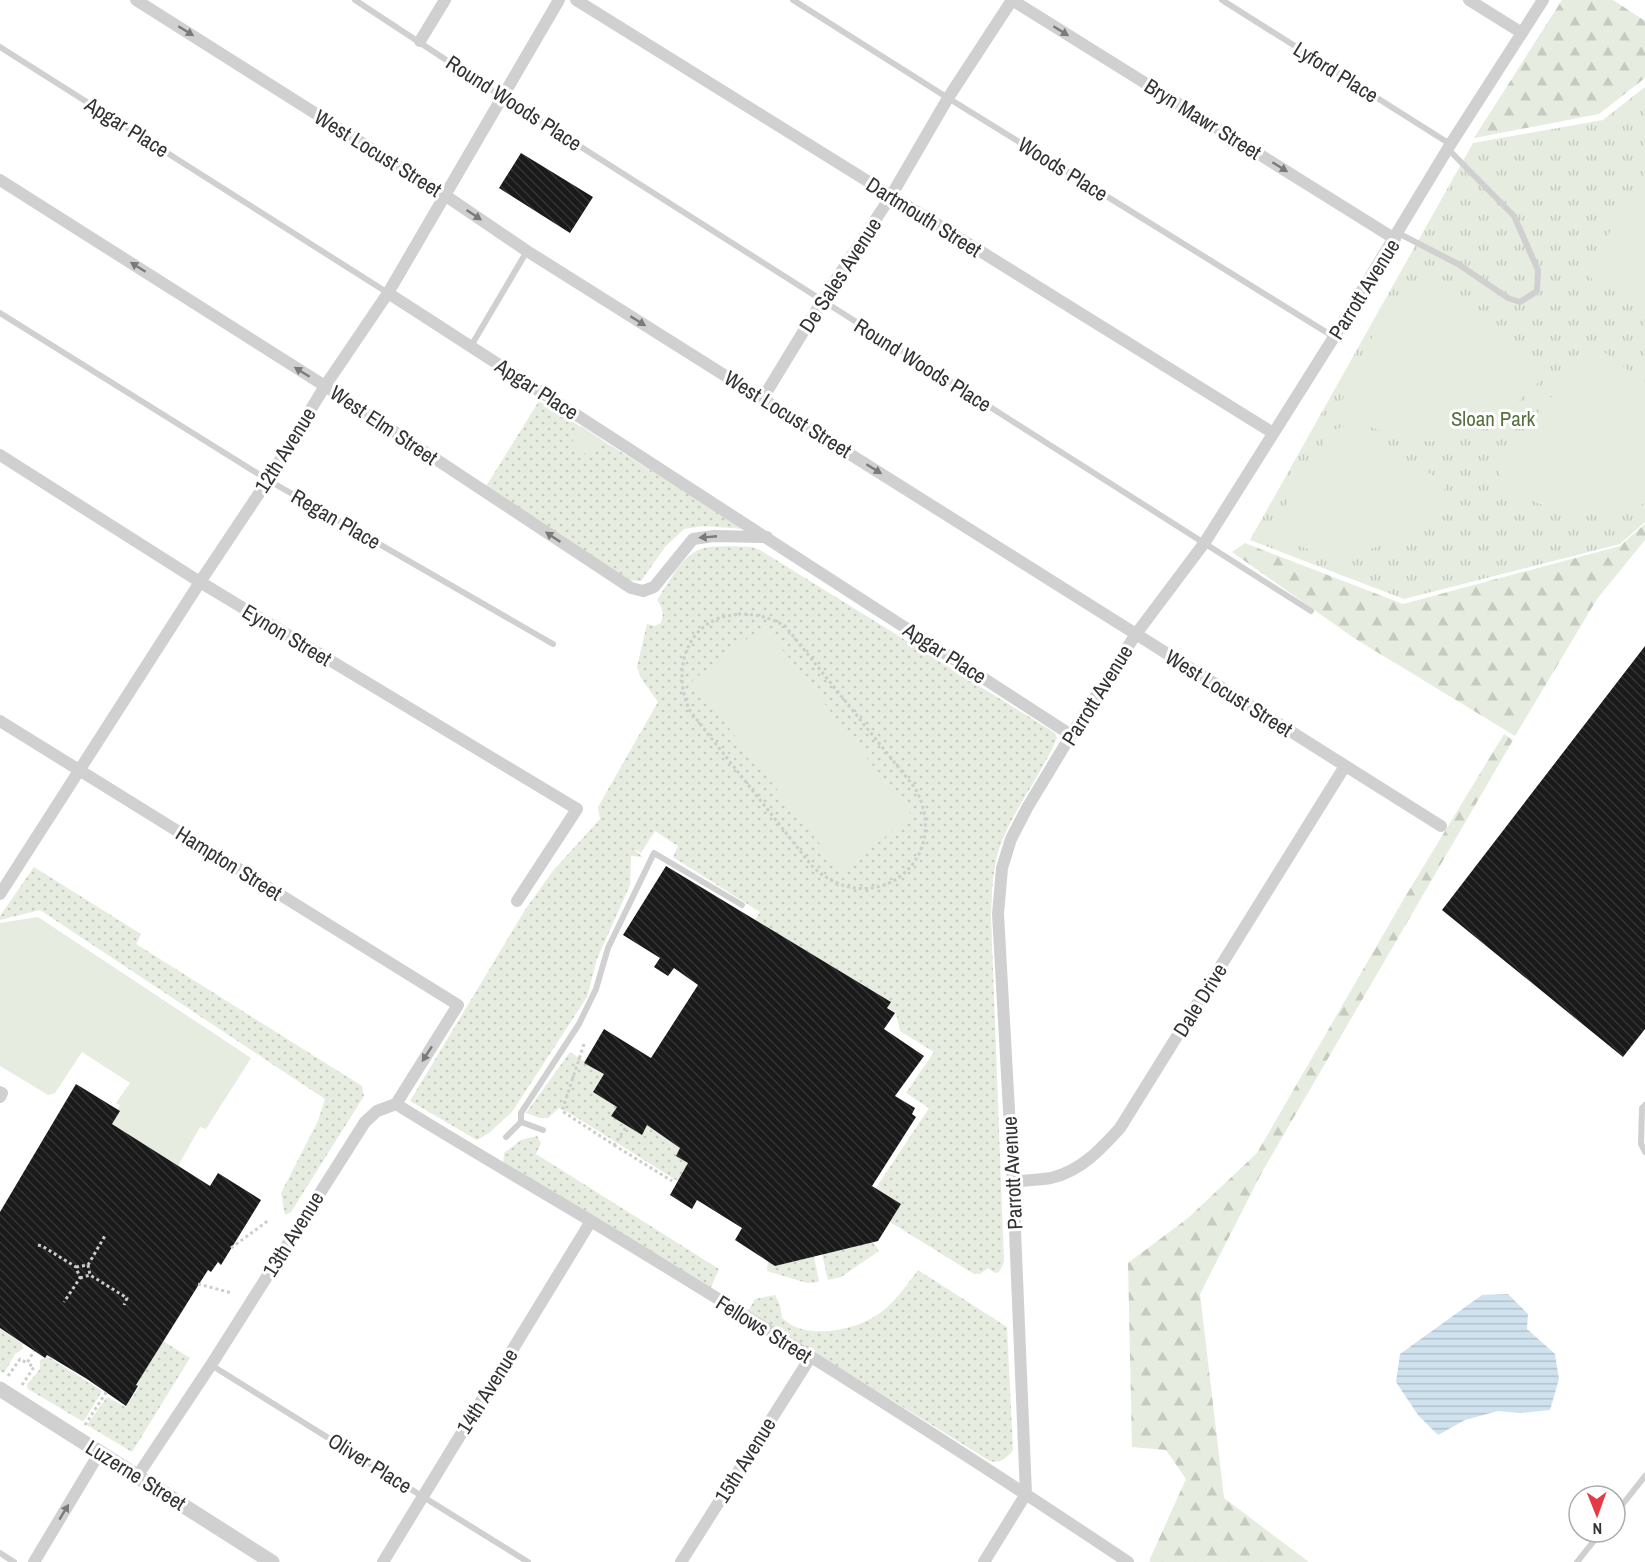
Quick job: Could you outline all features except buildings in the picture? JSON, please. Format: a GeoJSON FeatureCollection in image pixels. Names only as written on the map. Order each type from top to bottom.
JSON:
{"type":"FeatureCollection","features":[{"type":"Feature","properties":{"kind":"street","name":"West Locust Street"},"geometry":{"type":"LineString","coordinates":[[136,0],[446,196],[527,251],[1441,826]]}},
{"type":"Feature","properties":{"kind":"street"},"geometry":{"type":"LineString","coordinates":[[420,41],[445,0]]}},
{"type":"Feature","properties":{"kind":"street","name":"12th Avenue"},"geometry":{"type":"LineString","coordinates":[[0,894],[78,770],[268,480],[325,386],[388,293],[504,98],[559,0]]}},
{"type":"Feature","properties":{"kind":"street","name":"Dartmouth Street"},"geometry":{"type":"LineString","coordinates":[[576,0],[1273,433]]}},
{"type":"Feature","properties":{"kind":"street","name":"De Sales Avenue"},"geometry":{"type":"LineString","coordinates":[[763,398],[822,301],[891,196],[948,98],[1012,0]]}},
{"type":"Feature","properties":{"kind":"street","name":"Bryn Mawr Street"},"geometry":{"type":"LineString","coordinates":[[1012,0],[1396,236]]}},
{"type":"Feature","properties":{"kind":"street"},"geometry":{"type":"LineString","coordinates":[[1469,0],[1522,33]]}},
{"type":"Feature","properties":{"kind":"street","name":"Parrott Avenue"},"geometry":{"type":"LineString","coordinates":[[1026,1494],[1013,1182],[998,914],[1002,868],[1011,839],[1071,735],[1136,634],[1205,542],[1335,337],[1449,147],[1543,0]]}},
{"type":"Feature","properties":{"kind":"street","name":"West Elm Street"},"geometry":{"type":"LineString","coordinates":[[0,180],[325,386],[631,588],[643,591],[654,587],[693,539],[714,536],[767,537]]}},
{"type":"Feature","properties":{"kind":"street","name":"Apgar Place"},"geometry":{"type":"LineString","coordinates":[[388,293],[1071,735]]}},
{"type":"Feature","properties":{"kind":"street","name":"Eynon Street"},"geometry":{"type":"LineString","coordinates":[[0,455],[200,582],[577,809],[517,901]]}},
{"type":"Feature","properties":{"kind":"street","name":"Hampton Street"},"geometry":{"type":"LineString","coordinates":[[0,721],[458,1005],[396,1104]]}},
{"type":"Feature","properties":{"kind":"street","name":"Dale Drive"},"geometry":{"type":"LineString","coordinates":[[1013,1182],[1052,1177],[1073,1169],[1095,1155],[1120,1128],[1345,766]]}},
{"type":"Feature","properties":{"kind":"street","name":"Fellows Street"},"geometry":{"type":"LineString","coordinates":[[396,1104],[591,1221],[810,1358],[1026,1494],[1128,1562]]}},
{"type":"Feature","properties":{"kind":"street","name":"13th Avenue"},"geometry":{"type":"LineString","coordinates":[[138,1475],[211,1365],[365,1122],[377,1111],[396,1104]]}},
{"type":"Feature","properties":{"kind":"street","name":"14th Avenue"},"geometry":{"type":"LineString","coordinates":[[383,1562],[591,1221]]}},
{"type":"Feature","properties":{"kind":"street","name":"15th Avenue"},"geometry":{"type":"LineString","coordinates":[[681,1562],[810,1358]]}},
{"type":"Feature","properties":{"kind":"street","name":"Luzerne Street"},"geometry":{"type":"LineString","coordinates":[[4,1383],[100,1452],[268,1561]]}},
{"type":"Feature","properties":{"kind":"street"},"geometry":{"type":"LineString","coordinates":[[33,1562],[100,1452]]}},
{"type":"Feature","properties":{"kind":"street"},"geometry":{"type":"LineString","coordinates":[[984,1562],[1026,1494]]}},
{"type":"Feature","properties":{"kind":"lane","name":"Round Woods Place"},"geometry":{"type":"LineString","coordinates":[[355,0],[504,98],[1311,611]]}},
{"type":"Feature","properties":{"kind":"lane","name":"Woods Place"},"geometry":{"type":"LineString","coordinates":[[794,0],[1335,337]]}},
{"type":"Feature","properties":{"kind":"lane","name":"Lyford Place"},"geometry":{"type":"LineString","coordinates":[[1222,0],[1449,147],[1514,216],[1538,270],[1537,291],[1520,302],[1508,298],[1458,264],[1396,236]]}},
{"type":"Feature","properties":{"kind":"lane","name":"Apgar Place"},"geometry":{"type":"LineString","coordinates":[[0,47],[388,293]]}},
{"type":"Feature","properties":{"kind":"lane"},"geometry":{"type":"LineString","coordinates":[[471,346],[527,251]]}},
{"type":"Feature","properties":{"kind":"lane","name":"Regan Place"},"geometry":{"type":"LineString","coordinates":[[0,313],[268,480],[553,644]]}},
{"type":"Feature","properties":{"kind":"lane"},"geometry":{"type":"LineString","coordinates":[[506,1137],[521,1122],[521,1113],[588,1007],[608,948],[654,853],[742,905]]}},
{"type":"Feature","properties":{"kind":"lane"},"geometry":{"type":"LineString","coordinates":[[1645,1105],[1642,1108],[1641,1144],[1645,1152]]}},
{"type":"Feature","properties":{"kind":"lane"},"geometry":{"type":"LineString","coordinates":[[521,1122],[543,1130]]}},
{"type":"Feature","properties":{"kind":"lane","name":"Oliver Place"},"geometry":{"type":"LineString","coordinates":[[211,1365],[528,1562]]}},
{"type":"Feature","properties":{"kind":"lane"},"geometry":{"type":"LineString","coordinates":[[1627,1499],[1645,1476]]}},
{"type":"Feature","properties":{"kind":"lane"},"geometry":{"type":"LineString","coordinates":[[1577,1562],[1591,1544]]}},
{"type":"Feature","properties":{"kind":"lane"},"geometry":{"type":"LineString","coordinates":[[0,1553],[14,1562]]}},
{"type":"Feature","properties":{"kind":"path"},"geometry":{"type":"LineString","coordinates":[[738,614],[754,614],[770,618],[784,626],[915,788],[922,800],[926,818],[925,835],[920,853],[912,867],[900,877],[888,884],[859,890],[832,882],[812,866],[697,720],[685,700],[681,680],[683,657],[697,634],[720,618],[738,614]]}},
{"type":"Feature","properties":{"kind":"path"},"geometry":{"type":"LineString","coordinates":[[584,1044],[561,1111],[672,1181]]}},
{"type":"Feature","properties":{"kind":"path"},"geometry":{"type":"LineString","coordinates":[[615,1144],[627,1126]]}},
{"type":"Feature","properties":{"kind":"path"},"geometry":{"type":"LineString","coordinates":[[231,1248],[269,1220]]}},
{"type":"Feature","properties":{"kind":"path"},"geometry":{"type":"LineString","coordinates":[[106,1234],[88,1265],[90,1275],[127,1298],[124,1305]]}},
{"type":"Feature","properties":{"kind":"path"},"geometry":{"type":"LineString","coordinates":[[38,1245],[76,1267],[80,1278]]}},
{"type":"Feature","properties":{"kind":"path"},"geometry":{"type":"LineString","coordinates":[[76,1267],[88,1265]]}},
{"type":"Feature","properties":{"kind":"path"},"geometry":{"type":"LineString","coordinates":[[64,1302],[80,1278],[90,1275]]}},
{"type":"Feature","properties":{"kind":"path"},"geometry":{"type":"LineString","coordinates":[[198,1284],[232,1293]]}},
{"type":"Feature","properties":{"kind":"path"},"geometry":{"type":"LineString","coordinates":[[27,1363],[34,1350]]}},
{"type":"Feature","properties":{"kind":"path"},"geometry":{"type":"LineString","coordinates":[[4,1383],[20,1359],[34,1367],[22,1385]]}},
{"type":"Feature","properties":{"kind":"path"},"geometry":{"type":"LineString","coordinates":[[84,1426],[107,1391]]}},
{"type":"Feature","properties":{"kind":"green space"},"geometry":{"type":"Polygon","coordinates":[[[1562,0],[1613,0],[1645,21],[1645,78],[1599,114],[1474,138],[1562,0]]]}},
{"type":"Feature","properties":{"kind":"green space","name":"Sloan Park"},"geometry":{"type":"Polygon","coordinates":[[[1645,87],[1645,522],[1620,544],[1404,599],[1250,540],[1473,143],[1603,120],[1645,87]]]}},
{"type":"Feature","properties":{"kind":"green space"},"geometry":{"type":"Polygon","coordinates":[[[1645,193],[1645,303],[1608,277],[1599,286],[1588,274],[1586,262],[1591,251],[1598,253],[1623,211],[1645,193]]]}},
{"type":"Feature","properties":{"kind":"green space"},"geometry":{"type":"Polygon","coordinates":[[[1442,285],[1544,377],[1488,426],[1469,435],[1450,440],[1411,439],[1373,428],[1336,413],[1381,319],[1401,292],[1442,285]]]}},
{"type":"Feature","properties":{"kind":"green space"},"geometry":{"type":"Polygon","coordinates":[[[1600,349],[1645,383],[1645,503],[1630,508],[1596,513],[1561,510],[1528,499],[1512,489],[1497,470],[1585,352],[1600,349]]]}},
{"type":"Feature","properties":{"kind":"green space"},"geometry":{"type":"Polygon","coordinates":[[[539,401],[745,529],[703,526],[684,529],[665,547],[641,581],[627,580],[485,488],[539,401]]]}},
{"type":"Feature","properties":{"kind":"green space"},"geometry":{"type":"Polygon","coordinates":[[[581,426],[601,439],[590,457],[571,444],[581,426]]]}},
{"type":"Feature","properties":{"kind":"green space"},"geometry":{"type":"Polygon","coordinates":[[[1344,426],[1447,483],[1434,509],[1402,535],[1385,544],[1352,553],[1319,552],[1270,531],[1331,431],[1344,426]]]}},
{"type":"Feature","properties":{"kind":"green space"},"geometry":{"type":"Polygon","coordinates":[[[1645,524],[1645,540],[1597,599],[1515,736],[1354,638],[1232,552],[1245,543],[1403,604],[1620,546],[1645,524]]]}},
{"type":"Feature","properties":{"kind":"green space"},"geometry":{"type":"Polygon","coordinates":[[[716,547],[752,547],[1055,733],[1057,738],[1005,834],[997,857],[992,891],[991,917],[1004,1262],[999,1272],[995,1273],[988,1268],[980,1274],[974,1274],[890,1222],[901,1204],[876,1188],[929,1108],[906,1093],[934,1052],[900,1031],[896,1013],[887,1007],[890,1001],[755,920],[760,912],[673,857],[678,846],[655,831],[641,853],[632,848],[643,857],[631,856],[630,885],[597,959],[587,997],[512,1112],[489,1133],[477,1140],[410,1101],[525,910],[552,872],[600,819],[598,807],[658,702],[641,678],[637,667],[647,624],[655,626],[661,623],[662,611],[657,600],[683,562],[696,551],[716,547]]]}},
{"type":"Feature","properties":{"kind":"green space"},"geometry":{"type":"Polygon","coordinates":[[[764,626],[912,816],[841,871],[692,681],[764,626]]]}},
{"type":"Feature","properties":{"kind":"green space"},"geometry":{"type":"Polygon","coordinates":[[[1504,734],[1513,740],[1262,1172],[1200,1294],[1224,1498],[1309,1562],[1151,1562],[1149,1561],[1186,1479],[1166,1450],[1132,1447],[1128,1263],[1188,1218],[1257,1153],[1405,897],[1504,734]]]}},
{"type":"Feature","properties":{"kind":"green space"},"geometry":{"type":"Polygon","coordinates":[[[34,867],[141,934],[136,944],[362,1086],[364,1096],[291,1212],[285,1215],[281,1193],[318,1121],[325,1099],[40,910],[0,920],[0,916],[34,867]]]}},
{"type":"Feature","properties":{"kind":"green space"},"geometry":{"type":"Polygon","coordinates":[[[38,917],[251,1058],[206,1129],[200,1127],[178,1166],[112,1124],[119,1112],[117,1110],[120,1105],[116,1103],[130,1083],[82,1052],[55,1093],[48,1095],[0,1066],[0,923],[38,917]]]}},
{"type":"Feature","properties":{"kind":"green space"},"geometry":{"type":"Polygon","coordinates":[[[570,1052],[604,1074],[593,1092],[617,1107],[611,1116],[642,1134],[647,1125],[680,1148],[676,1156],[688,1163],[679,1182],[568,1112],[559,1108],[548,1118],[526,1113],[570,1052]]]}},
{"type":"Feature","properties":{"kind":"green space"},"geometry":{"type":"Polygon","coordinates":[[[537,1136],[541,1143],[536,1154],[719,1269],[709,1292],[503,1166],[504,1153],[521,1140],[537,1136]]]}},
{"type":"Feature","properties":{"kind":"green space"},"geometry":{"type":"Polygon","coordinates":[[[873,1242],[879,1251],[841,1277],[828,1280],[822,1254],[873,1242]]]}},
{"type":"Feature","properties":{"kind":"green space"},"geometry":{"type":"Polygon","coordinates":[[[814,1256],[819,1282],[807,1283],[767,1271],[768,1261],[775,1266],[814,1256]]]}},
{"type":"Feature","properties":{"kind":"green space"},"geometry":{"type":"Polygon","coordinates":[[[918,1270],[1007,1327],[1013,1450],[1000,1461],[990,1461],[748,1311],[755,1299],[775,1295],[780,1305],[782,1318],[798,1328],[808,1331],[844,1329],[867,1321],[885,1309],[918,1270]]]}},
{"type":"Feature","properties":{"kind":"green space"},"geometry":{"type":"Polygon","coordinates":[[[0,1329],[23,1344],[24,1348],[15,1354],[4,1373],[0,1371],[0,1329]]]}},
{"type":"Feature","properties":{"kind":"green space"},"geometry":{"type":"Polygon","coordinates":[[[163,1341],[190,1358],[132,1452],[87,1425],[107,1397],[126,1407],[163,1341]]]}},
{"type":"Feature","properties":{"kind":"green space"},"geometry":{"type":"Polygon","coordinates":[[[47,1356],[102,1391],[84,1421],[28,1389],[27,1385],[40,1369],[40,1360],[47,1356]]]}},
{"type":"Feature","properties":{"kind":"water"},"geometry":{"type":"Polygon","coordinates":[[[1508,1294],[1528,1314],[1527,1329],[1555,1354],[1559,1379],[1550,1410],[1521,1413],[1498,1411],[1465,1420],[1438,1435],[1418,1415],[1396,1382],[1400,1354],[1482,1295],[1508,1294]]]}}]}
